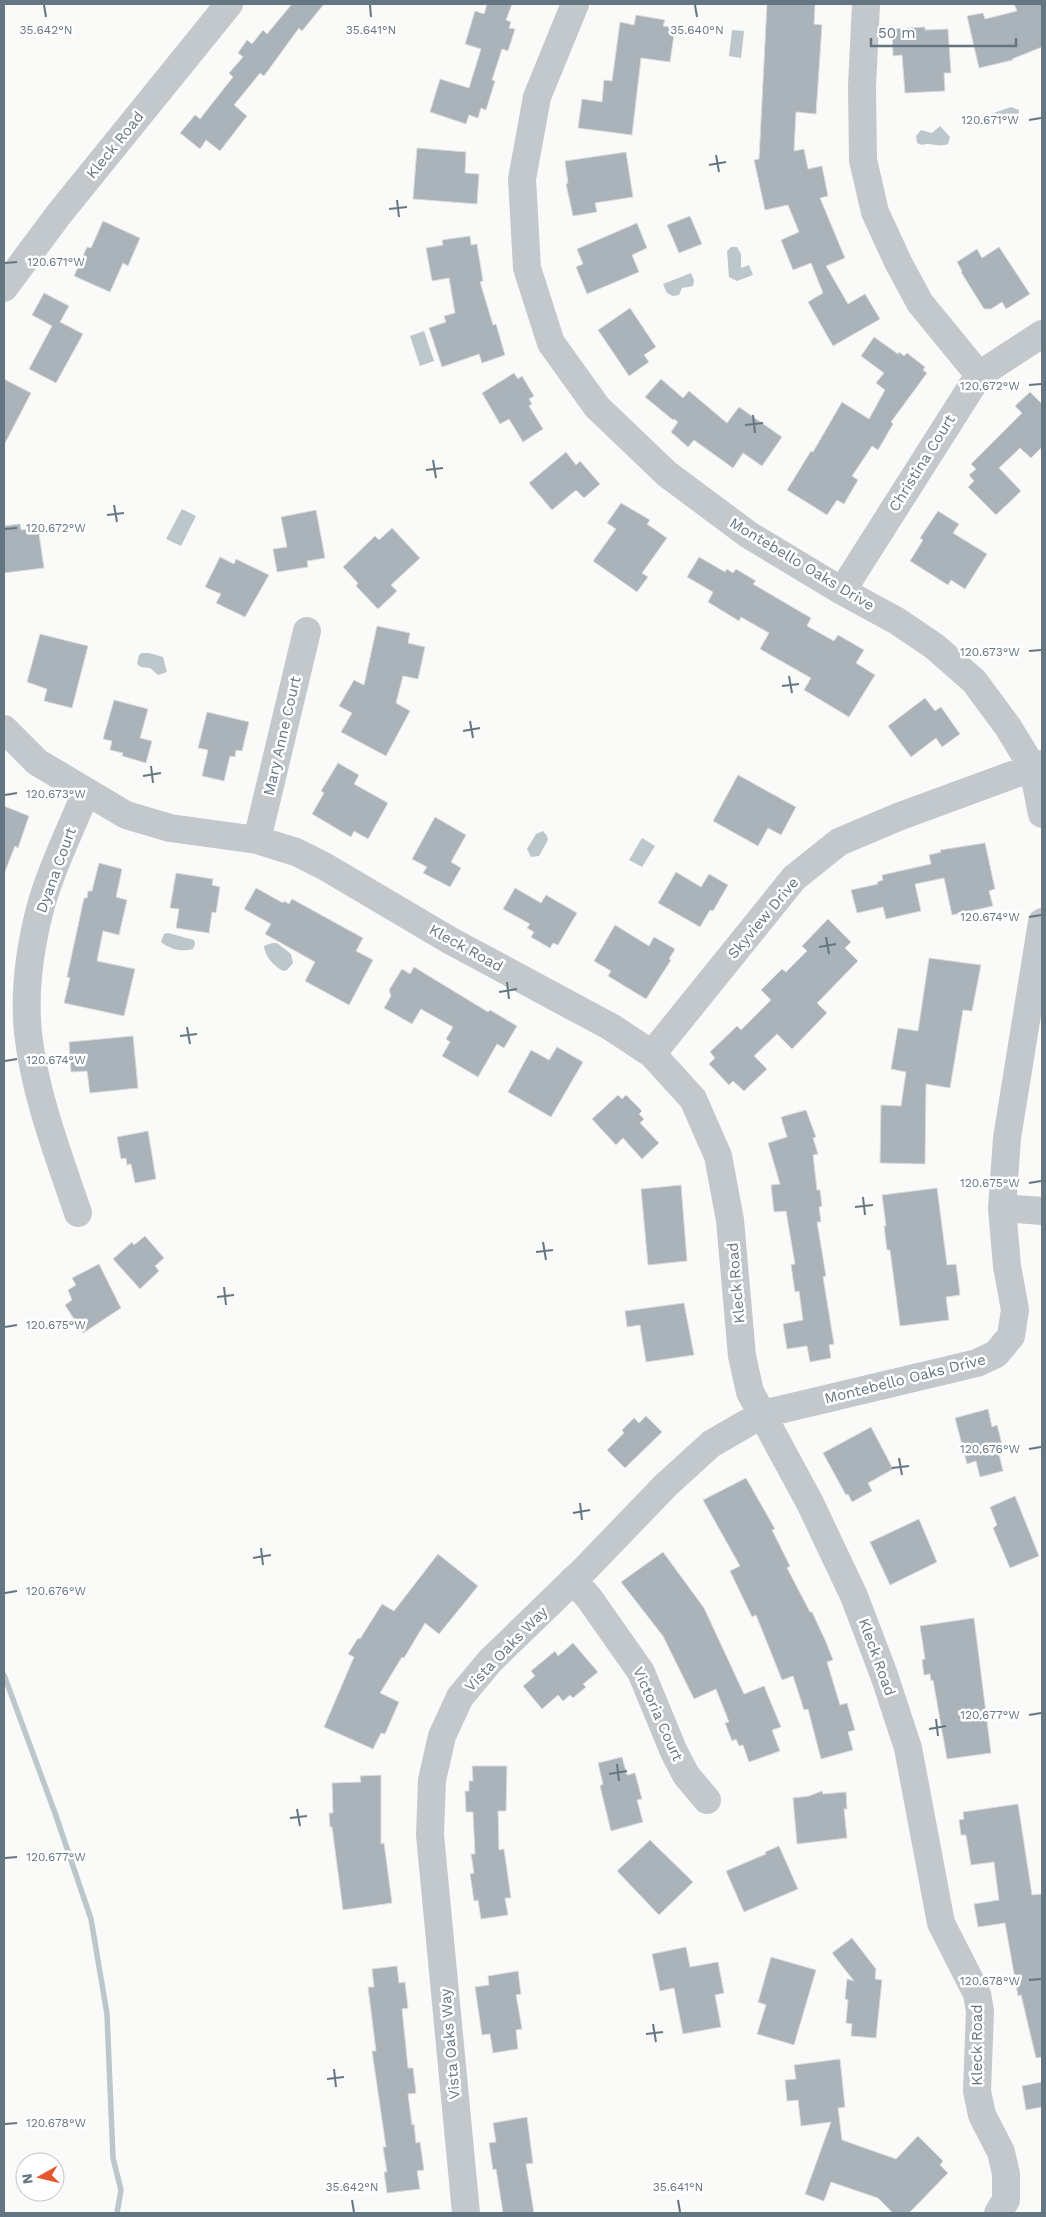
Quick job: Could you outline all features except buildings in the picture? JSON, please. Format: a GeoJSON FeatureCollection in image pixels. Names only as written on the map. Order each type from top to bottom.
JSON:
{"type":"FeatureCollection","features":[{"type":"Feature","properties":{"kind":"street","name":"Kleck Road"},"geometry":{"type":"LineString","coordinates":[[4,288],[59,214],[229,4]]}},
{"type":"Feature","properties":{"kind":"street","name":"Montebello Oaks Drive"},"geometry":{"type":"LineString","coordinates":[[575,4],[536,97],[522,179],[527,268],[551,342],[597,407],[667,474],[749,535],[920,636],[974,681],[1037,766],[1042,814]]}},
{"type":"Feature","properties":{"kind":"street"},"geometry":{"type":"LineString","coordinates":[[866,4],[862,86],[863,160],[875,212],[898,262],[920,303],[979,375]]}},
{"type":"Feature","properties":{"kind":"street","name":"Christina Court"},"geometry":{"type":"LineString","coordinates":[[842,591],[979,375],[1042,334]]}},
{"type":"Feature","properties":{"kind":"street","name":"Mary Anne Court"},"geometry":{"type":"LineString","coordinates":[[257,840],[307,631]]}},
{"type":"Feature","properties":{"kind":"street","name":"Kleck Road"},"geometry":{"type":"LineString","coordinates":[[4,728],[37,762],[126,815],[170,828],[257,840],[296,852],[324,866],[450,941],[611,1027],[652,1054],[693,1099],[718,1156],[730,1220],[742,1356],[750,1392],[810,1503],[854,1596],[884,1675],[908,1748],[941,1923],[977,1994],[980,2011],[977,2090],[982,2115],[1001,2152],[1006,2174],[1006,2200],[998,2213]]}},
{"type":"Feature","properties":{"kind":"street","name":"Skyview Drive"},"geometry":{"type":"LineString","coordinates":[[652,1054],[794,878],[840,842],[898,817],[1037,766]]}},
{"type":"Feature","properties":{"kind":"street","name":"Dyana Court"},"geometry":{"type":"LineString","coordinates":[[78,1213],[42,1107],[28,1033],[28,972],[40,909],[86,792]]}},
{"type":"Feature","properties":{"kind":"street","name":"Montebello Oaks Drive"},"geometry":{"type":"LineString","coordinates":[[763,1414],[977,1363],[996,1354],[1011,1336],[1015,1310],[1006,1266],[1002,1208],[1007,1138],[1041,939]]}},
{"type":"Feature","properties":{"kind":"street"},"geometry":{"type":"LineString","coordinates":[[1002,1208],[1042,1212]]}},
{"type":"Feature","properties":{"kind":"street","name":"Vista Oaks Way"},"geometry":{"type":"LineString","coordinates":[[466,2213],[430,1835],[432,1780],[442,1736],[460,1697],[490,1661],[666,1485],[711,1444],[763,1414]]}},
{"type":"Feature","properties":{"kind":"street","name":"Victoria Court"},"geometry":{"type":"LineString","coordinates":[[573,1580],[600,1613],[641,1672],[674,1752],[686,1775],[707,1800]]}},
{"type":"Feature","properties":{"kind":"shaded area"},"geometry":{"type":"Polygon","coordinates":[[[732,30],[744,31],[741,58],[729,56],[732,30]]]}},
{"type":"Feature","properties":{"kind":"shaded area"},"geometry":{"type":"Polygon","coordinates":[[[1011,107],[1019,110],[1015,118],[1000,118],[989,126],[985,116],[1011,107]]]}},
{"type":"Feature","properties":{"kind":"shaded area"},"geometry":{"type":"Polygon","coordinates":[[[940,126],[950,137],[948,144],[922,145],[917,143],[916,136],[921,130],[932,133],[940,126]]]}},
{"type":"Feature","properties":{"kind":"shaded area"},"geometry":{"type":"Polygon","coordinates":[[[731,247],[737,247],[741,254],[741,268],[749,265],[753,275],[737,281],[729,277],[727,251],[731,247]]]}},
{"type":"Feature","properties":{"kind":"shaded area"},"geometry":{"type":"Polygon","coordinates":[[[691,273],[694,280],[693,286],[682,288],[679,295],[673,296],[667,293],[663,284],[691,273]]]}},
{"type":"Feature","properties":{"kind":"shaded area"},"geometry":{"type":"Polygon","coordinates":[[[424,331],[434,361],[420,366],[410,336],[424,331]]]}},
{"type":"Feature","properties":{"kind":"shaded area"},"geometry":{"type":"Polygon","coordinates":[[[182,509],[196,516],[181,546],[166,539],[182,509]]]}},
{"type":"Feature","properties":{"kind":"shaded area"},"geometry":{"type":"Polygon","coordinates":[[[142,653],[163,657],[167,672],[158,675],[150,668],[141,667],[137,664],[139,655],[142,653]]]}},
{"type":"Feature","properties":{"kind":"shaded area"},"geometry":{"type":"Polygon","coordinates":[[[543,831],[548,840],[539,856],[531,857],[527,849],[536,834],[543,831]]]}},
{"type":"Feature","properties":{"kind":"shaded area"},"geometry":{"type":"Polygon","coordinates":[[[642,838],[655,846],[642,867],[629,860],[642,838]]]}},
{"type":"Feature","properties":{"kind":"shaded area"},"geometry":{"type":"Polygon","coordinates":[[[168,933],[194,940],[193,949],[177,950],[165,945],[161,942],[164,934],[168,933]]]}},
{"type":"Feature","properties":{"kind":"shaded area"},"geometry":{"type":"Polygon","coordinates":[[[277,943],[291,954],[293,963],[287,970],[283,971],[280,969],[268,957],[264,946],[277,943]]]}},
{"type":"Feature","properties":{"kind":"waterway"},"geometry":{"type":"LineString","coordinates":[[4,1675],[55,1813],[91,1919],[107,2014],[113,2158],[121,2190],[117,2213]]}}]}
